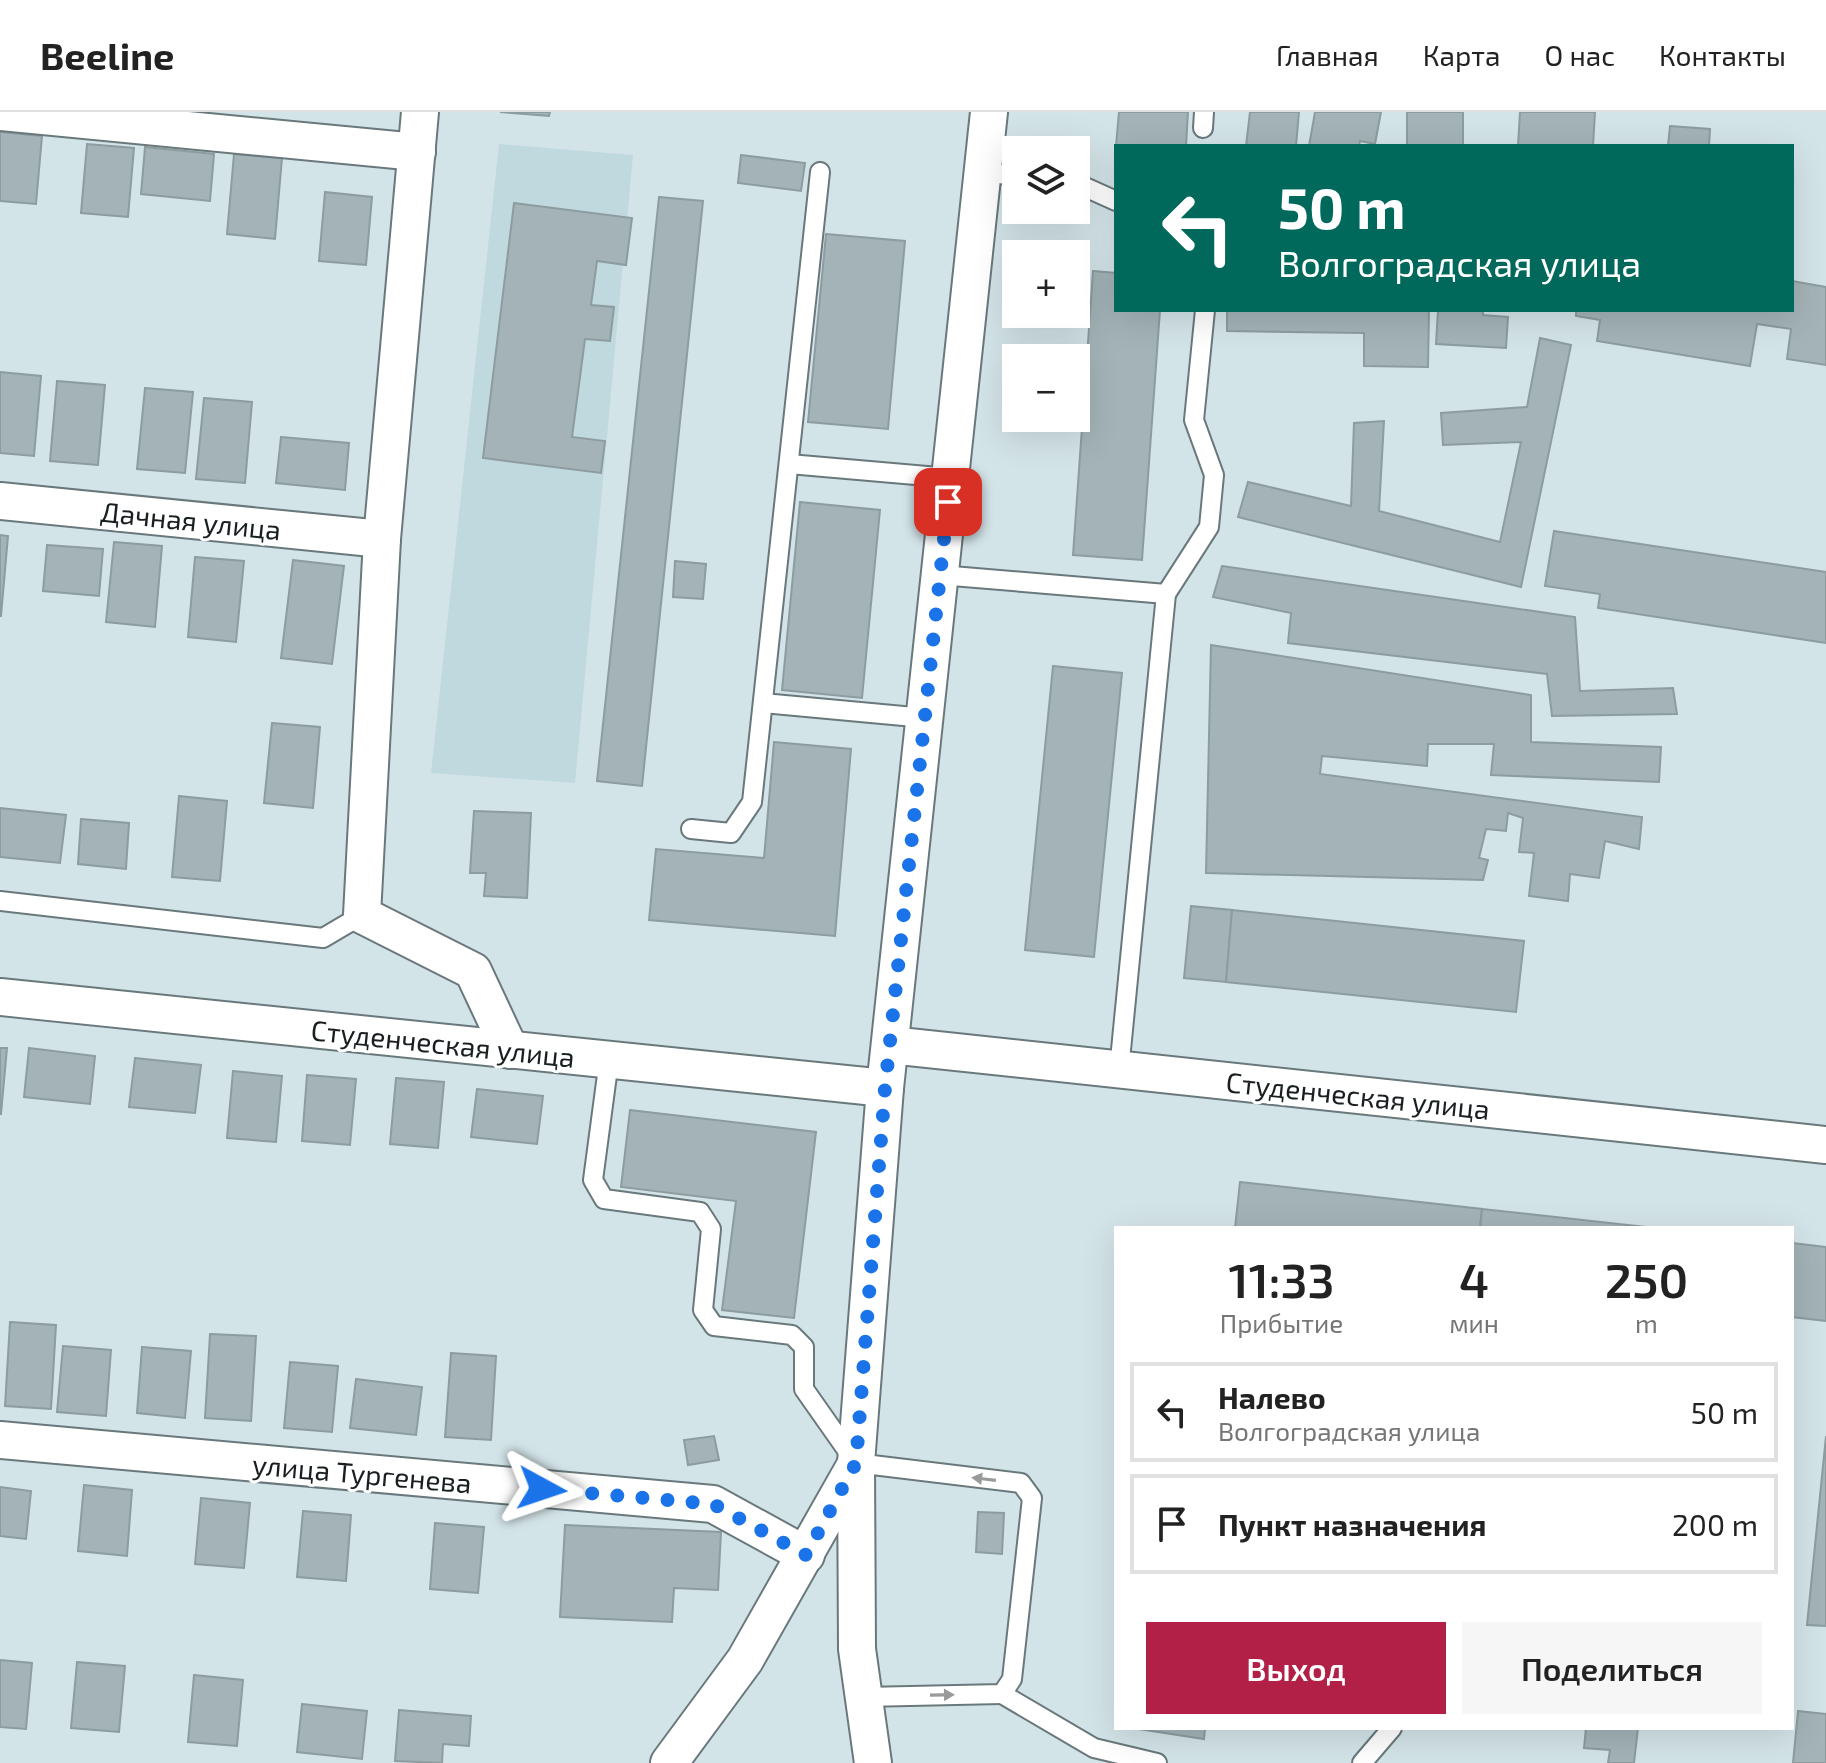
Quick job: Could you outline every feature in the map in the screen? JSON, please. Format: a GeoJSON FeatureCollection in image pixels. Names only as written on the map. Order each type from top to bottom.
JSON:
{"type":"FeatureCollection","features":[{"type":"Feature","properties":{"kind":"street"},"geometry":{"type":"LineString","coordinates":[[0,112],[417,152]]}},
{"type":"Feature","properties":{"kind":"street"},"geometry":{"type":"LineString","coordinates":[[420,112],[382,539],[362,915],[473,971],[510,1050]]}},
{"type":"Feature","properties":{"kind":"street"},"geometry":{"type":"LineString","coordinates":[[873,1763],[857,1649],[856,1463],[885,1088],[950,478],[1000,174],[989,112]]}},
{"type":"Feature","properties":{"kind":"street","name":"Дачная улица"},"geometry":{"type":"LineString","coordinates":[[0,501],[382,539]]}},
{"type":"Feature","properties":{"kind":"street","name":"Студенческая улица"},"geometry":{"type":"LineString","coordinates":[[0,997],[885,1088]]}},
{"type":"Feature","properties":{"kind":"street","name":"Студенческая улица"},"geometry":{"type":"LineString","coordinates":[[890,1045],[1826,1145]]}},
{"type":"Feature","properties":{"kind":"street","name":"улица Тургенева"},"geometry":{"type":"LineString","coordinates":[[0,1440],[713,1504],[806,1555]]}},
{"type":"Feature","properties":{"kind":"street"},"geometry":{"type":"LineString","coordinates":[[669,1763],[745,1660],[856,1463]]}},
{"type":"Feature","properties":{"kind":"lane"},"geometry":{"type":"LineString","coordinates":[[691,829],[731,833],[752,802],[820,172]]}},
{"type":"Feature","properties":{"kind":"lane"},"geometry":{"type":"LineString","coordinates":[[1090,189],[1114,200]]}},
{"type":"Feature","properties":{"kind":"lane"},"geometry":{"type":"LineString","coordinates":[[1119,1070],[1166,594],[1209,527],[1214,475],[1194,420],[1205,312]]}},
{"type":"Feature","properties":{"kind":"lane"},"geometry":{"type":"LineString","coordinates":[[789,464],[950,478]]}},
{"type":"Feature","properties":{"kind":"lane"},"geometry":{"type":"LineString","coordinates":[[940,575],[1166,594]]}},
{"type":"Feature","properties":{"kind":"lane"},"geometry":{"type":"LineString","coordinates":[[763,703],[925,718]]}},
{"type":"Feature","properties":{"kind":"lane"},"geometry":{"type":"LineString","coordinates":[[0,901],[323,938],[362,915]]}},
{"type":"Feature","properties":{"kind":"lane"},"geometry":{"type":"LineString","coordinates":[[609,1060],[593,1180],[604,1199],[700,1212],[711,1229],[703,1310],[714,1326],[792,1335],[804,1347],[804,1389],[856,1463],[1021,1483],[1032,1498],[1012,1679],[1002,1694]]}},
{"type":"Feature","properties":{"kind":"lane"},"geometry":{"type":"LineString","coordinates":[[864,1697],[1002,1694],[1094,1748],[1157,1763]]}},
{"type":"Feature","properties":{"kind":"lane"},"geometry":{"type":"LineString","coordinates":[[1362,1763],[1390,1730]]}},
{"type":"Feature","properties":{"kind":"shaded area"},"geometry":{"type":"Polygon","coordinates":[[[499,144],[633,155],[575,783],[431,773],[499,144]]]}},
{"type":"Feature","properties":{"kind":"building"},"geometry":{"type":"Polygon","coordinates":[[[500,112],[550,112],[549,116],[500,112]]]}},
{"type":"Feature","properties":{"kind":"building"},"geometry":{"type":"Polygon","coordinates":[[[1119,112],[1188,112],[1186,144],[1116,144],[1119,112]]]}},
{"type":"Feature","properties":{"kind":"building"},"geometry":{"type":"Polygon","coordinates":[[[1250,112],[1299,112],[1296,144],[1246,144],[1250,112]]]}},
{"type":"Feature","properties":{"kind":"building"},"geometry":{"type":"Polygon","coordinates":[[[1315,112],[1381,112],[1375,144],[1360,141],[1359,144],[1309,144],[1315,112]]]}},
{"type":"Feature","properties":{"kind":"building"},"geometry":{"type":"Polygon","coordinates":[[[1407,112],[1463,112],[1463,144],[1407,144],[1407,112]]]}},
{"type":"Feature","properties":{"kind":"building"},"geometry":{"type":"Polygon","coordinates":[[[1520,112],[1595,112],[1593,144],[1518,144],[1520,112]]]}},
{"type":"Feature","properties":{"kind":"building"},"geometry":{"type":"Polygon","coordinates":[[[1670,126],[1710,129],[1709,144],[1668,144],[1670,126]]]}},
{"type":"Feature","properties":{"kind":"building"},"geometry":{"type":"Polygon","coordinates":[[[0,132],[42,136],[36,204],[0,201],[0,132]]]}},
{"type":"Feature","properties":{"kind":"building"},"geometry":{"type":"Polygon","coordinates":[[[87,144],[134,148],[128,217],[81,213],[87,144]]]}},
{"type":"Feature","properties":{"kind":"building"},"geometry":{"type":"Polygon","coordinates":[[[145,147],[214,154],[210,201],[141,194],[145,147]]]}},
{"type":"Feature","properties":{"kind":"building"},"geometry":{"type":"Polygon","coordinates":[[[234,154],[282,158],[275,239],[227,234],[234,154]]]}},
{"type":"Feature","properties":{"kind":"building"},"geometry":{"type":"Polygon","coordinates":[[[741,155],[805,163],[801,191],[738,183],[741,155]]]}},
{"type":"Feature","properties":{"kind":"building"},"geometry":{"type":"Polygon","coordinates":[[[325,192],[372,197],[366,265],[319,261],[325,192]]]}},
{"type":"Feature","properties":{"kind":"building"},"geometry":{"type":"Polygon","coordinates":[[[659,197],[703,201],[642,786],[597,781],[659,197]]]}},
{"type":"Feature","properties":{"kind":"building"},"geometry":{"type":"Polygon","coordinates":[[[514,203],[632,218],[626,265],[597,261],[591,305],[614,307],[610,341],[585,339],[572,437],[605,441],[601,473],[483,458],[514,203]]]}},
{"type":"Feature","properties":{"kind":"building"},"geometry":{"type":"Polygon","coordinates":[[[826,234],[905,241],[888,429],[808,422],[826,234]]]}},
{"type":"Feature","properties":{"kind":"building"},"geometry":{"type":"Polygon","coordinates":[[[1093,271],[1114,273],[1114,312],[1160,312],[1142,560],[1073,555],[1082,432],[1090,432],[1088,344],[1093,271]]]}},
{"type":"Feature","properties":{"kind":"building"},"geometry":{"type":"Polygon","coordinates":[[[1794,281],[1826,287],[1826,365],[1787,359],[1791,329],[1757,324],[1750,366],[1597,341],[1600,320],[1576,316],[1576,312],[1794,312],[1794,281]]]}},
{"type":"Feature","properties":{"kind":"building"},"geometry":{"type":"Polygon","coordinates":[[[1227,312],[1429,312],[1428,367],[1364,366],[1364,333],[1227,331],[1227,312]]]}},
{"type":"Feature","properties":{"kind":"building"},"geometry":{"type":"Polygon","coordinates":[[[1438,312],[1483,312],[1483,315],[1508,317],[1506,348],[1436,344],[1438,312]]]}},
{"type":"Feature","properties":{"kind":"building"},"geometry":{"type":"Polygon","coordinates":[[[1540,338],[1571,345],[1521,587],[1238,517],[1248,482],[1351,506],[1354,423],[1384,421],[1379,511],[1500,542],[1521,442],[1443,445],[1441,413],[1527,407],[1540,338]]]}},
{"type":"Feature","properties":{"kind":"building"},"geometry":{"type":"Polygon","coordinates":[[[0,372],[41,376],[34,456],[0,453],[0,372]]]}},
{"type":"Feature","properties":{"kind":"building"},"geometry":{"type":"Polygon","coordinates":[[[57,381],[105,385],[98,465],[50,461],[57,381]]]}},
{"type":"Feature","properties":{"kind":"building"},"geometry":{"type":"Polygon","coordinates":[[[145,388],[193,392],[185,473],[137,469],[145,388]]]}},
{"type":"Feature","properties":{"kind":"building"},"geometry":{"type":"Polygon","coordinates":[[[204,398],[252,402],[245,483],[196,479],[204,398]]]}},
{"type":"Feature","properties":{"kind":"building"},"geometry":{"type":"Polygon","coordinates":[[[281,437],[349,443],[345,490],[276,483],[281,437]]]}},
{"type":"Feature","properties":{"kind":"building"},"geometry":{"type":"Polygon","coordinates":[[[800,502],[880,510],[862,698],[782,690],[800,502]]]}},
{"type":"Feature","properties":{"kind":"building"},"geometry":{"type":"Polygon","coordinates":[[[1554,531],[1826,572],[1826,643],[1598,608],[1600,594],[1545,586],[1554,531]]]}},
{"type":"Feature","properties":{"kind":"building"},"geometry":{"type":"Polygon","coordinates":[[[0,535],[8,536],[1,616],[0,616],[0,535]]]}},
{"type":"Feature","properties":{"kind":"building"},"geometry":{"type":"Polygon","coordinates":[[[114,542],[162,546],[155,627],[106,622],[114,542]]]}},
{"type":"Feature","properties":{"kind":"building"},"geometry":{"type":"Polygon","coordinates":[[[47,545],[103,549],[99,596],[43,591],[47,545]]]}},
{"type":"Feature","properties":{"kind":"building"},"geometry":{"type":"Polygon","coordinates":[[[195,557],[244,561],[236,642],[188,637],[195,557]]]}},
{"type":"Feature","properties":{"kind":"building"},"geometry":{"type":"Polygon","coordinates":[[[293,560],[344,566],[332,664],[281,658],[293,560]]]}},
{"type":"Feature","properties":{"kind":"building"},"geometry":{"type":"Polygon","coordinates":[[[675,561],[706,564],[703,599],[673,597],[675,561]]]}},
{"type":"Feature","properties":{"kind":"building"},"geometry":{"type":"Polygon","coordinates":[[[1222,566],[1575,617],[1580,691],[1673,688],[1677,714],[1552,716],[1547,674],[1288,643],[1291,613],[1213,597],[1222,566]]]}},
{"type":"Feature","properties":{"kind":"building"},"geometry":{"type":"Polygon","coordinates":[[[1211,645],[1531,695],[1531,742],[1661,747],[1659,782],[1491,775],[1494,744],[1428,744],[1427,766],[1322,756],[1320,774],[1642,817],[1639,849],[1605,841],[1599,878],[1570,874],[1568,901],[1529,896],[1534,853],[1519,852],[1523,818],[1508,813],[1506,831],[1486,829],[1479,858],[1488,860],[1483,880],[1206,873],[1211,645]]]}},
{"type":"Feature","properties":{"kind":"building"},"geometry":{"type":"Polygon","coordinates":[[[1053,666],[1122,673],[1094,957],[1025,950],[1053,666]]]}},
{"type":"Feature","properties":{"kind":"building"},"geometry":{"type":"Polygon","coordinates":[[[272,723],[320,727],[313,808],[264,803],[272,723]]]}},
{"type":"Feature","properties":{"kind":"building"},"geometry":{"type":"Polygon","coordinates":[[[774,742],[851,749],[835,936],[649,920],[656,849],[764,858],[774,742]]]}},
{"type":"Feature","properties":{"kind":"building"},"geometry":{"type":"Polygon","coordinates":[[[179,796],[227,801],[220,881],[172,877],[179,796]]]}},
{"type":"Feature","properties":{"kind":"building"},"geometry":{"type":"Polygon","coordinates":[[[0,808],[66,815],[60,863],[0,857],[0,808]]]}},
{"type":"Feature","properties":{"kind":"building"},"geometry":{"type":"Polygon","coordinates":[[[474,811],[531,813],[527,898],[484,896],[486,873],[470,873],[474,811]]]}},
{"type":"Feature","properties":{"kind":"building"},"geometry":{"type":"Polygon","coordinates":[[[81,819],[129,823],[126,869],[78,864],[81,819]]]}},
{"type":"Feature","properties":{"kind":"building"},"geometry":{"type":"Polygon","coordinates":[[[1191,906],[1232,910],[1226,982],[1184,978],[1191,906]]]}},
{"type":"Feature","properties":{"kind":"building"},"geometry":{"type":"Polygon","coordinates":[[[1232,910],[1524,941],[1516,1012],[1226,982],[1232,910]]]}},
{"type":"Feature","properties":{"kind":"building"},"geometry":{"type":"Polygon","coordinates":[[[0,1048],[7,1048],[1,1114],[0,1114],[0,1048]]]}},
{"type":"Feature","properties":{"kind":"building"},"geometry":{"type":"Polygon","coordinates":[[[29,1048],[95,1056],[90,1104],[24,1097],[29,1048]]]}},
{"type":"Feature","properties":{"kind":"building"},"geometry":{"type":"Polygon","coordinates":[[[135,1058],[201,1065],[195,1113],[129,1107],[135,1058]]]}},
{"type":"Feature","properties":{"kind":"building"},"geometry":{"type":"Polygon","coordinates":[[[233,1071],[282,1076],[276,1142],[227,1138],[233,1071]]]}},
{"type":"Feature","properties":{"kind":"building"},"geometry":{"type":"Polygon","coordinates":[[[307,1075],[356,1079],[350,1145],[302,1141],[307,1075]]]}},
{"type":"Feature","properties":{"kind":"building"},"geometry":{"type":"Polygon","coordinates":[[[396,1078],[444,1082],[438,1148],[390,1144],[396,1078]]]}},
{"type":"Feature","properties":{"kind":"building"},"geometry":{"type":"Polygon","coordinates":[[[477,1089],[543,1096],[537,1144],[471,1137],[477,1089]]]}},
{"type":"Feature","properties":{"kind":"building"},"geometry":{"type":"Polygon","coordinates":[[[630,1110],[816,1132],[794,1318],[722,1310],[736,1201],[621,1187],[630,1110]]]}},
{"type":"Feature","properties":{"kind":"building"},"geometry":{"type":"Polygon","coordinates":[[[1240,1182],[1482,1209],[1480,1226],[1235,1226],[1240,1182]]]}},
{"type":"Feature","properties":{"kind":"building"},"geometry":{"type":"Polygon","coordinates":[[[1482,1209],[1637,1226],[1480,1226],[1482,1209]]]}},
{"type":"Feature","properties":{"kind":"building"},"geometry":{"type":"Polygon","coordinates":[[[1794,1243],[1826,1247],[1826,1321],[1794,1317],[1794,1243]]]}},
{"type":"Feature","properties":{"kind":"building"},"geometry":{"type":"Polygon","coordinates":[[[10,1322],[56,1325],[51,1409],[5,1406],[10,1322]]]}},
{"type":"Feature","properties":{"kind":"building"},"geometry":{"type":"Polygon","coordinates":[[[210,1334],[256,1336],[251,1421],[205,1418],[210,1334]]]}},
{"type":"Feature","properties":{"kind":"building"},"geometry":{"type":"Polygon","coordinates":[[[63,1346],[111,1350],[106,1416],[57,1412],[63,1346]]]}},
{"type":"Feature","properties":{"kind":"building"},"geometry":{"type":"Polygon","coordinates":[[[142,1347],[191,1351],[185,1418],[137,1413],[142,1347]]]}},
{"type":"Feature","properties":{"kind":"building"},"geometry":{"type":"Polygon","coordinates":[[[451,1353],[496,1356],[491,1440],[445,1437],[451,1353]]]}},
{"type":"Feature","properties":{"kind":"building"},"geometry":{"type":"Polygon","coordinates":[[[290,1362],[338,1366],[332,1432],[284,1428],[290,1362]]]}},
{"type":"Feature","properties":{"kind":"building"},"geometry":{"type":"Polygon","coordinates":[[[356,1379],[422,1387],[416,1435],[350,1428],[356,1379]]]}},
{"type":"Feature","properties":{"kind":"building"},"geometry":{"type":"Polygon","coordinates":[[[714,1436],[719,1460],[688,1465],[684,1440],[714,1436]]]}},
{"type":"Feature","properties":{"kind":"building"},"geometry":{"type":"Polygon","coordinates":[[[1826,1436],[1826,1626],[1807,1625],[1826,1436]]]}},
{"type":"Feature","properties":{"kind":"building"},"geometry":{"type":"Polygon","coordinates":[[[84,1485],[132,1490],[127,1556],[78,1551],[84,1485]]]}},
{"type":"Feature","properties":{"kind":"building"},"geometry":{"type":"Polygon","coordinates":[[[0,1487],[31,1491],[26,1539],[0,1536],[0,1487]]]}},
{"type":"Feature","properties":{"kind":"building"},"geometry":{"type":"Polygon","coordinates":[[[201,1498],[250,1503],[244,1568],[195,1564],[201,1498]]]}},
{"type":"Feature","properties":{"kind":"building"},"geometry":{"type":"Polygon","coordinates":[[[303,1511],[351,1515],[346,1581],[297,1577],[303,1511]]]}},
{"type":"Feature","properties":{"kind":"building"},"geometry":{"type":"Polygon","coordinates":[[[978,1512],[1004,1513],[1002,1554],[976,1552],[978,1512]]]}},
{"type":"Feature","properties":{"kind":"building"},"geometry":{"type":"Polygon","coordinates":[[[435,1523],[484,1527],[478,1593],[430,1589],[435,1523]]]}},
{"type":"Feature","properties":{"kind":"building"},"geometry":{"type":"Polygon","coordinates":[[[565,1525],[721,1532],[718,1590],[674,1588],[672,1622],[560,1617],[565,1525]]]}},
{"type":"Feature","properties":{"kind":"building"},"geometry":{"type":"Polygon","coordinates":[[[0,1660],[32,1663],[26,1729],[0,1727],[0,1660]]]}},
{"type":"Feature","properties":{"kind":"building"},"geometry":{"type":"Polygon","coordinates":[[[77,1662],[125,1666],[119,1732],[71,1728],[77,1662]]]}},
{"type":"Feature","properties":{"kind":"building"},"geometry":{"type":"Polygon","coordinates":[[[194,1675],[243,1680],[237,1746],[188,1742],[194,1675]]]}},
{"type":"Feature","properties":{"kind":"building"},"geometry":{"type":"Polygon","coordinates":[[[302,1704],[367,1711],[362,1759],[297,1752],[302,1704]]]}},
{"type":"Feature","properties":{"kind":"building"},"geometry":{"type":"Polygon","coordinates":[[[399,1710],[471,1716],[469,1746],[443,1744],[442,1763],[395,1761],[399,1710]]]}},
{"type":"Feature","properties":{"kind":"building"},"geometry":{"type":"Polygon","coordinates":[[[1798,1711],[1826,1714],[1826,1763],[1793,1763],[1798,1711]]]}},
{"type":"Feature","properties":{"kind":"building"},"geometry":{"type":"Polygon","coordinates":[[[1145,1730],[1205,1730],[1204,1739],[1145,1730]]]}},
{"type":"Feature","properties":{"kind":"building"},"geometry":{"type":"Polygon","coordinates":[[[1586,1730],[1638,1730],[1634,1763],[1608,1763],[1610,1750],[1584,1748],[1586,1730]]]}},
{"type":"Feature","properties":{"kind":"route"},"geometry":{"type":"LineString","coordinates":[[542,1489],[713,1504],[806,1555],[856,1463],[885,1088],[948,502]]}}]}
